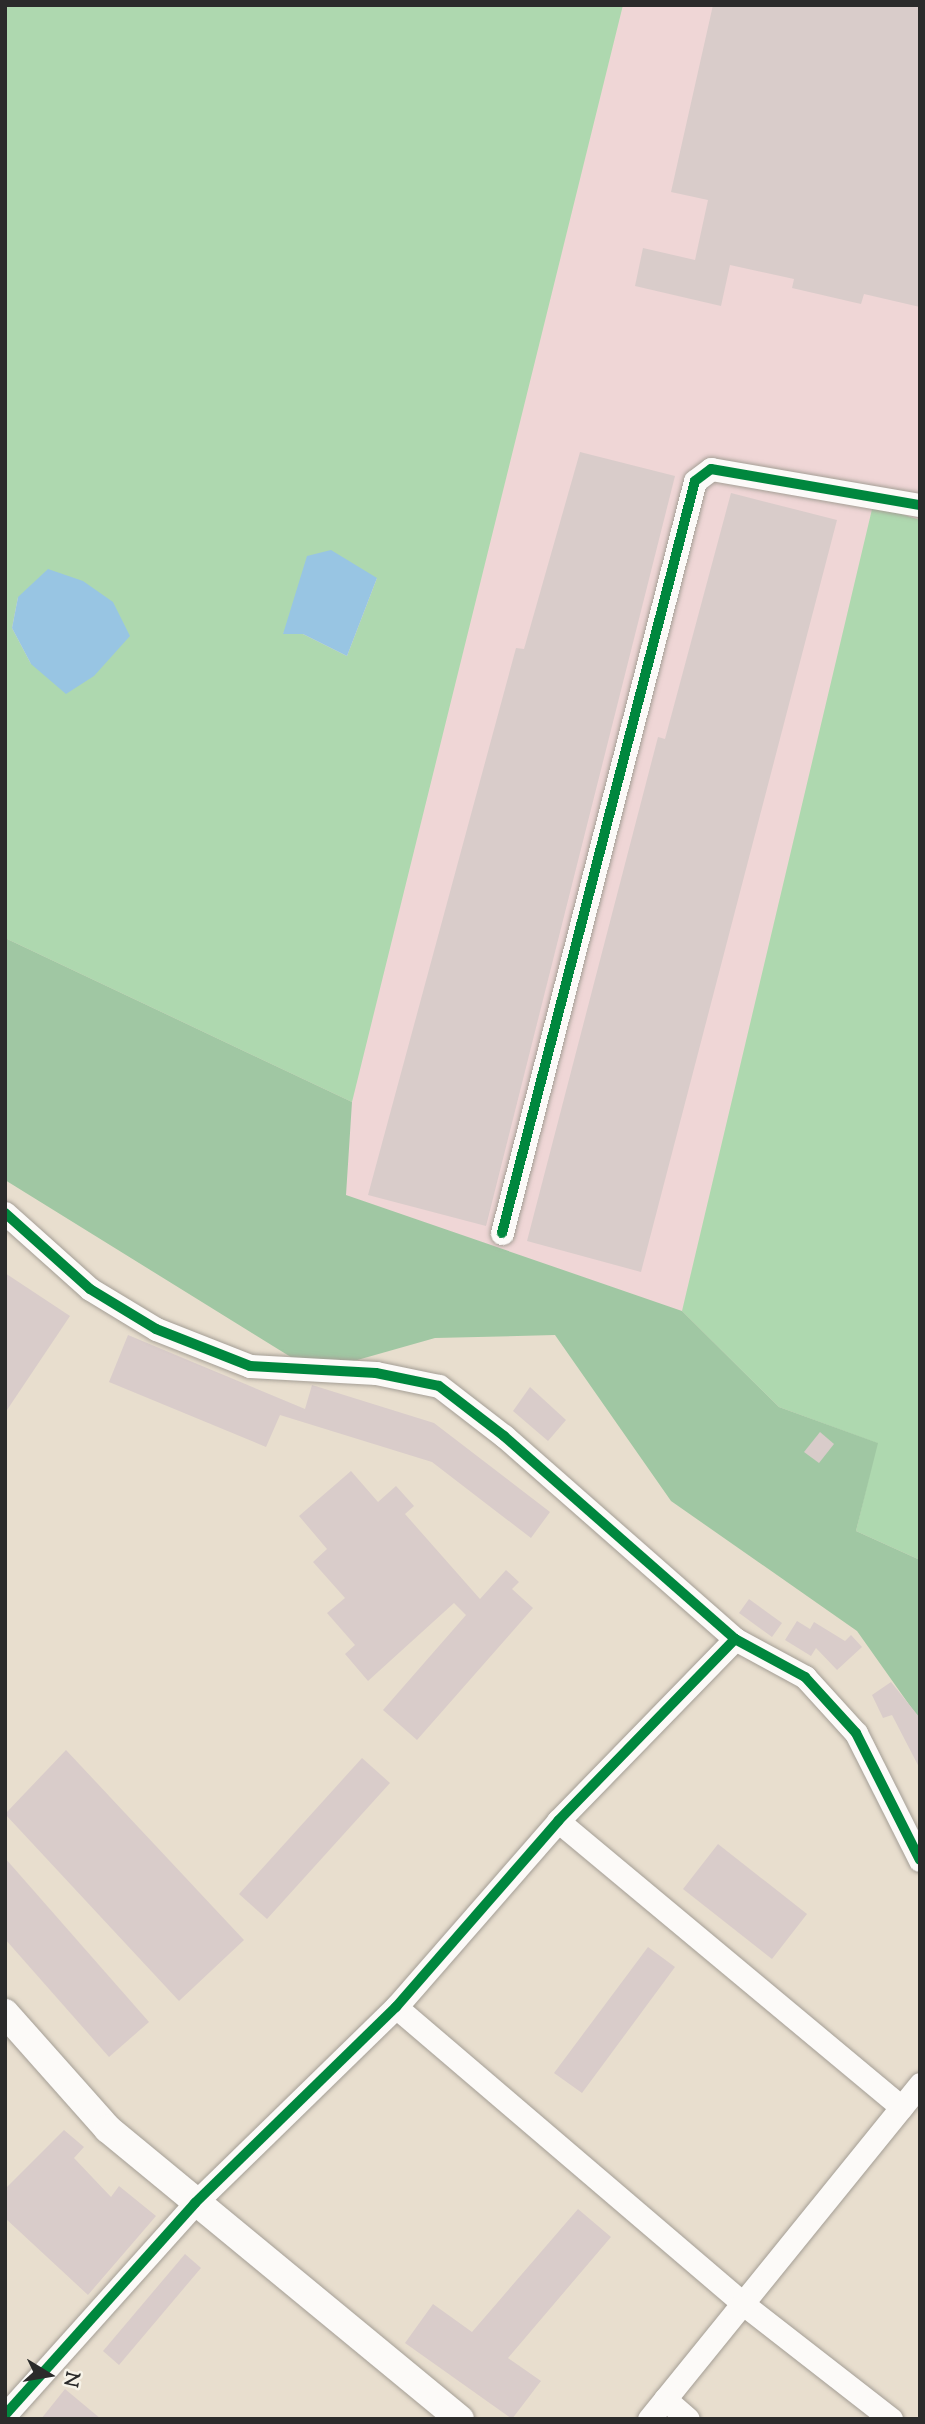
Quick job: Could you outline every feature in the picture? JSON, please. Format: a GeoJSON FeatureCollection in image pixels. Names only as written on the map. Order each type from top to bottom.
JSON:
{"type":"FeatureCollection","features":[{"type":"Feature","properties":{"kind":"street"},"geometry":{"type":"LineString","coordinates":[[502,1233],[695,481],[710,469],[920,505]]}},
{"type":"Feature","properties":{"kind":"street"},"geometry":{"type":"LineString","coordinates":[[5,1213],[90,1289],[156,1329],[250,1366],[376,1373],[439,1386],[504,1436],[735,1639],[806,1677],[856,1733],[920,1860]]}},
{"type":"Feature","properties":{"kind":"street"},"geometry":{"type":"LineString","coordinates":[[5,2415],[195,2203],[396,2007],[558,1821],[735,1639]]}},
{"type":"Feature","properties":{"kind":"street"},"geometry":{"type":"LineString","coordinates":[[558,1821],[901,2107]]}},
{"type":"Feature","properties":{"kind":"street"},"geometry":{"type":"LineString","coordinates":[[396,2007],[742,2303],[891,2419]]}},
{"type":"Feature","properties":{"kind":"street"},"geometry":{"type":"LineString","coordinates":[[5,2012],[108,2129],[460,2419]]}},
{"type":"Feature","properties":{"kind":"street"},"geometry":{"type":"LineString","coordinates":[[649,2419],[920,2084]]}},
{"type":"Feature","properties":{"kind":"street"},"geometry":{"type":"LineString","coordinates":[[665,2399],[688,2419]]}},
{"type":"Feature","properties":{"kind":"shaded area"},"geometry":{"type":"Polygon","coordinates":[[[623,5],[920,5],[920,520],[873,506],[682,1311],[324,1214],[623,5]]]}},
{"type":"Feature","properties":{"kind":"green space"},"geometry":{"type":"Polygon","coordinates":[[[5,5],[623,5],[352,1102],[5,938],[5,5]],[[377,578],[283,633],[303,634],[347,656],[377,578]],[[18,597],[12,628],[31,664],[18,597]]]}},
{"type":"Feature","properties":{"kind":"green space"},"geometry":{"type":"Polygon","coordinates":[[[873,505],[920,520],[920,1560],[856,1531],[877,1443],[779,1407],[682,1311],[873,505]]]}},
{"type":"Feature","properties":{"kind":"green space"},"geometry":{"type":"Polygon","coordinates":[[[5,938],[352,1102],[346,1195],[682,1311],[779,1407],[878,1443],[856,1531],[920,1560],[920,1720],[857,1631],[671,1501],[555,1335],[435,1338],[315,1372],[5,1180],[5,938]]]}},
{"type":"Feature","properties":{"kind":"water"},"geometry":{"type":"Polygon","coordinates":[[[331,550],[377,578],[347,656],[303,634],[283,634],[307,556],[331,550]]]}},
{"type":"Feature","properties":{"kind":"water"},"geometry":{"type":"Polygon","coordinates":[[[48,569],[83,581],[113,602],[130,636],[94,676],[66,694],[31,664],[12,628],[18,597],[48,569]]]}},
{"type":"Feature","properties":{"kind":"building"},"geometry":{"type":"Polygon","coordinates":[[[713,5],[920,5],[920,307],[864,294],[861,304],[792,288],[794,279],[730,265],[721,306],[635,286],[643,248],[695,260],[708,200],[671,192],[713,5]]]}},
{"type":"Feature","properties":{"kind":"building"},"geometry":{"type":"Polygon","coordinates":[[[580,452],[675,476],[486,1226],[368,1195],[516,648],[524,649],[580,452]]]}},
{"type":"Feature","properties":{"kind":"building"},"geometry":{"type":"Polygon","coordinates":[[[731,493],[837,520],[641,1272],[527,1241],[658,737],[665,739],[731,493]]]}},
{"type":"Feature","properties":{"kind":"building"},"geometry":{"type":"Polygon","coordinates":[[[5,1273],[70,1316],[5,1413],[5,1273]]]}},
{"type":"Feature","properties":{"kind":"building"},"geometry":{"type":"Polygon","coordinates":[[[128,1335],[305,1409],[312,1385],[434,1423],[550,1512],[531,1538],[432,1462],[280,1415],[266,1447],[109,1382],[128,1335]]]}},
{"type":"Feature","properties":{"kind":"building"},"geometry":{"type":"Polygon","coordinates":[[[530,1387],[566,1420],[548,1441],[513,1411],[530,1387]]]}},
{"type":"Feature","properties":{"kind":"building"},"geometry":{"type":"Polygon","coordinates":[[[820,1432],[834,1444],[819,1463],[804,1452],[820,1432]]]}},
{"type":"Feature","properties":{"kind":"building"},"geometry":{"type":"Polygon","coordinates":[[[351,1471],[378,1502],[396,1486],[414,1506],[405,1514],[480,1599],[506,1570],[519,1582],[512,1589],[533,1608],[417,1740],[383,1710],[466,1615],[454,1603],[368,1681],[345,1654],[355,1645],[327,1613],[345,1598],[313,1562],[327,1549],[299,1516],[351,1471]]]}},
{"type":"Feature","properties":{"kind":"building"},"geometry":{"type":"Polygon","coordinates":[[[749,1599],[782,1623],[772,1637],[739,1613],[749,1599]]]}},
{"type":"Feature","properties":{"kind":"building"},"geometry":{"type":"Polygon","coordinates":[[[797,1621],[810,1629],[814,1622],[845,1641],[851,1635],[862,1647],[837,1670],[816,1648],[811,1656],[785,1640],[797,1621]]]}},
{"type":"Feature","properties":{"kind":"building"},"geometry":{"type":"Polygon","coordinates":[[[891,1682],[920,1718],[920,1769],[892,1715],[883,1718],[872,1695],[891,1682]]]}},
{"type":"Feature","properties":{"kind":"building"},"geometry":{"type":"Polygon","coordinates":[[[66,1750],[244,1940],[179,2001],[5,1814],[66,1750]]]}},
{"type":"Feature","properties":{"kind":"building"},"geometry":{"type":"Polygon","coordinates":[[[362,1758],[390,1783],[267,1919],[239,1894],[362,1758]]]}},
{"type":"Feature","properties":{"kind":"building"},"geometry":{"type":"Polygon","coordinates":[[[718,1844],[807,1914],[772,1959],[683,1889],[718,1844]]]}},
{"type":"Feature","properties":{"kind":"building"},"geometry":{"type":"Polygon","coordinates":[[[5,1858],[149,2022],[109,2057],[5,1939],[5,1858]]]}},
{"type":"Feature","properties":{"kind":"building"},"geometry":{"type":"Polygon","coordinates":[[[648,1947],[675,1967],[582,2093],[554,2073],[648,1947]]]}},
{"type":"Feature","properties":{"kind":"building"},"geometry":{"type":"Polygon","coordinates":[[[64,2130],[84,2147],[74,2158],[111,2197],[119,2186],[156,2216],[88,2295],[5,2218],[5,2189],[64,2130]]]}},
{"type":"Feature","properties":{"kind":"building"},"geometry":{"type":"Polygon","coordinates":[[[578,2209],[611,2237],[508,2358],[541,2381],[512,2419],[405,2343],[433,2304],[472,2332],[578,2209]]]}},
{"type":"Feature","properties":{"kind":"building"},"geometry":{"type":"Polygon","coordinates":[[[185,2254],[201,2268],[119,2365],[103,2351],[185,2254]]]}},
{"type":"Feature","properties":{"kind":"building"},"geometry":{"type":"Polygon","coordinates":[[[65,2389],[101,2419],[41,2419],[65,2389]]]}},
{"type":"Feature","properties":{"kind":"cycle path"},"geometry":{"type":"LineString","coordinates":[[502,1233],[695,481],[711,469],[920,505]]}},
{"type":"Feature","properties":{"kind":"cycle path"},"geometry":{"type":"LineString","coordinates":[[5,1213],[90,1289],[156,1329],[250,1366],[376,1373],[439,1386],[504,1436],[735,1639]]}},
{"type":"Feature","properties":{"kind":"cycle path"},"geometry":{"type":"LineString","coordinates":[[5,2415],[195,2203],[396,2007],[558,1821],[735,1639],[805,1677],[856,1733],[920,1860]]}}]}
